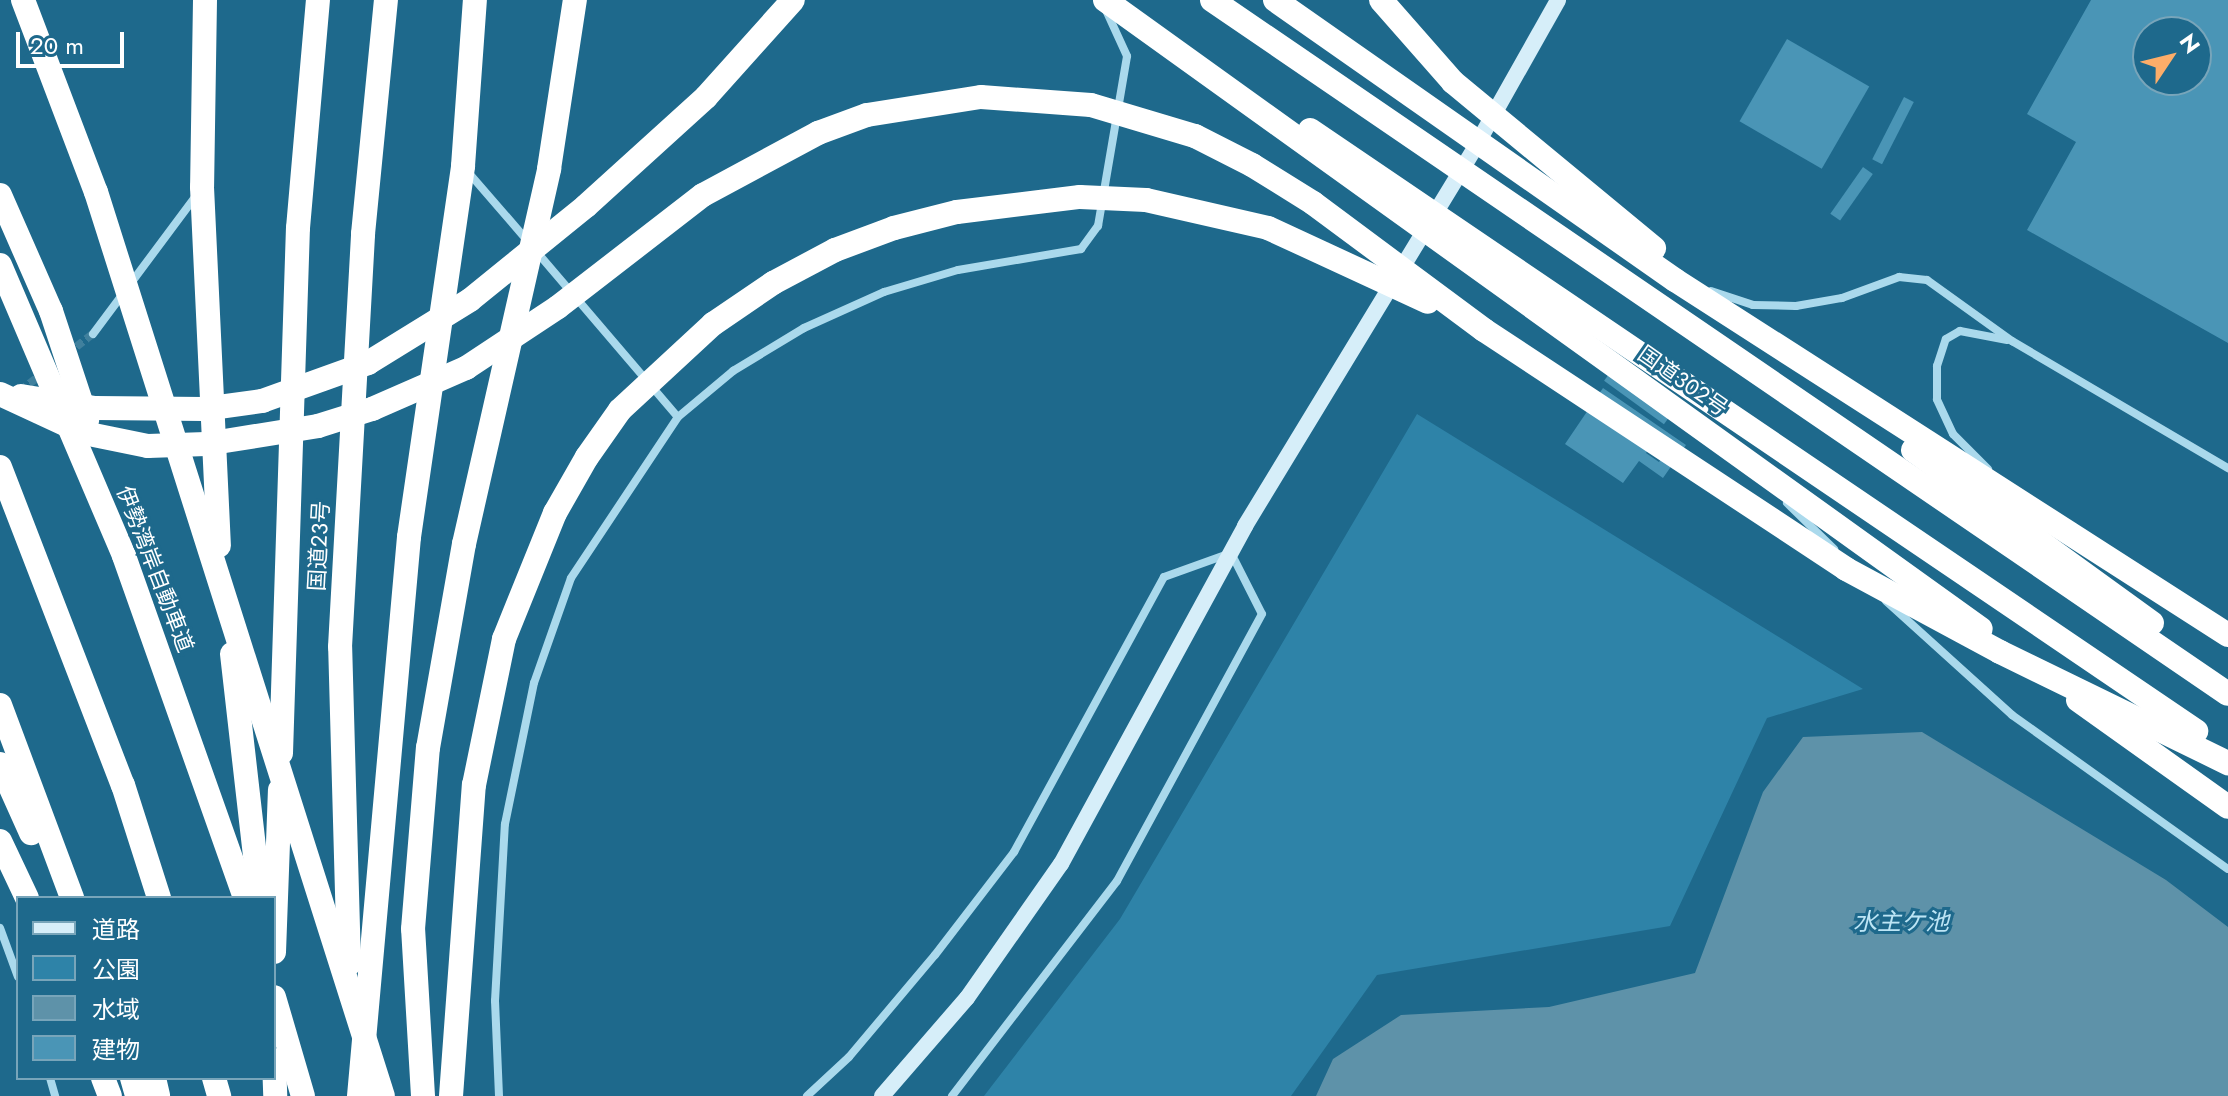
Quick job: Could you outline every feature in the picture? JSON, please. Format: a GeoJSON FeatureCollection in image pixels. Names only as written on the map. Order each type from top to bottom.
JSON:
{"type":"FeatureCollection","features":[{"type":"Feature","properties":{"kind":"highway"},"geometry":{"type":"LineString","coordinates":[[23,0],[96,192],[383,1096]]}},
{"type":"Feature","properties":{"kind":"highway"},"geometry":{"type":"LineString","coordinates":[[205,0],[202,187],[217,526],[260,896]]}},
{"type":"Feature","properties":{"kind":"highway","name":"国道23号"},"geometry":{"type":"LineString","coordinates":[[276,896],[298,228],[318,0]]}},
{"type":"Feature","properties":{"kind":"highway","name":"国道23号"},"geometry":{"type":"LineString","coordinates":[[350,1096],[340,647],[363,234],[386,0]]}},
{"type":"Feature","properties":{"kind":"highway"},"geometry":{"type":"LineString","coordinates":[[359,1096],[409,537],[463,166],[475,0]]}},
{"type":"Feature","properties":{"kind":"highway"},"geometry":{"type":"LineString","coordinates":[[423,1096],[413,929],[428,748],[464,544],[549,169],[575,0]]}},
{"type":"Feature","properties":{"kind":"highway"},"geometry":{"type":"LineString","coordinates":[[0,392],[41,401],[142,411],[262,401],[319,384],[414,338],[525,257],[648,152],[706,97],[793,0]]}},
{"type":"Feature","properties":{"kind":"highway"},"geometry":{"type":"LineString","coordinates":[[1096,0],[1174,42],[1316,134],[2228,753]]}},
{"type":"Feature","properties":{"kind":"highway","name":"国道302号"},"geometry":{"type":"LineString","coordinates":[[1104,0],[1424,231],[1728,444],[2228,807]]}},
{"type":"Feature","properties":{"kind":"highway"},"geometry":{"type":"LineString","coordinates":[[1212,0],[2228,694]]}},
{"type":"Feature","properties":{"kind":"highway"},"geometry":{"type":"LineString","coordinates":[[1275,0],[1675,280],[2228,635]]}},
{"type":"Feature","properties":{"kind":"highway"},"geometry":{"type":"LineString","coordinates":[[1381,0],[1453,82],[1661,254],[1932,465],[2228,678]]}},
{"type":"Feature","properties":{"kind":"highway"},"geometry":{"type":"LineString","coordinates":[[0,392],[84,433],[148,446],[206,444],[318,426],[421,390],[508,341],[703,195],[762,159],[867,115],[981,97],[1091,105],[1195,136],[1313,203],[1484,330],[1846,569],[2000,652],[2228,763]]}},
{"type":"Feature","properties":{"kind":"highway"},"geometry":{"type":"LineString","coordinates":[[0,195],[51,311],[124,556]]}},
{"type":"Feature","properties":{"kind":"highway"},"geometry":{"type":"LineString","coordinates":[[451,1096],[474,785],[504,639],[555,513],[587,457],[620,410],[713,324],[773,283],[835,250],[894,228],[957,212],[1080,197],[1146,200],[1268,228],[1484,330]]}},
{"type":"Feature","properties":{"kind":"highway","name":"伊勢湾岸自動車道"},"geometry":{"type":"LineString","coordinates":[[0,265],[124,556],[244,896]]}},
{"type":"Feature","properties":{"kind":"highway"},"geometry":{"type":"LineString","coordinates":[[0,467],[123,785],[158,896]]}},
{"type":"Feature","properties":{"kind":"highway"},"geometry":{"type":"LineString","coordinates":[[0,705],[71,896]]}},
{"type":"Feature","properties":{"kind":"highway"},"geometry":{"type":"LineString","coordinates":[[0,764],[58,896]]}},
{"type":"Feature","properties":{"kind":"highway"},"geometry":{"type":"LineString","coordinates":[[0,841],[26,896]]}},
{"type":"Feature","properties":{"kind":"highway"},"geometry":{"type":"LineString","coordinates":[[276,1004],[303,1096]]}},
{"type":"Feature","properties":{"kind":"street"},"geometry":{"type":"LineString","coordinates":[[499,1096],[495,1001],[505,824],[534,683],[571,578],[678,417],[733,371],[804,328],[884,292],[958,270],[1081,249],[1098,226],[1127,56],[1104,0]]}},
{"type":"Feature","properties":{"kind":"street"},"geometry":{"type":"LineString","coordinates":[[882,1096],[967,998],[1061,864],[1231,553],[1477,144],[1558,0]]}},
{"type":"Feature","properties":{"kind":"street"},"geometry":{"type":"LineString","coordinates":[[463,166],[678,417]]}},
{"type":"Feature","properties":{"kind":"street"},"geometry":{"type":"LineString","coordinates":[[93,334],[202,187]]}},
{"type":"Feature","properties":{"kind":"street"},"geometry":{"type":"LineString","coordinates":[[1675,280],[1753,305],[1796,306],[1914,276],[1977,313],[2012,341],[2228,468]]}},
{"type":"Feature","properties":{"kind":"street"},"geometry":{"type":"LineString","coordinates":[[2012,341],[1976,330],[1960,331],[1946,339],[1937,366],[1937,399],[1953,434],[2027,506]]}},
{"type":"Feature","properties":{"kind":"street"},"geometry":{"type":"LineString","coordinates":[[1728,444],[1944,658],[2088,772],[2228,869]]}},
{"type":"Feature","properties":{"kind":"street"},"geometry":{"type":"LineString","coordinates":[[807,1096],[888,1011],[1014,852],[1164,577],[1231,553]]}},
{"type":"Feature","properties":{"kind":"street"},"geometry":{"type":"LineString","coordinates":[[952,1096],[1039,989],[1117,881],[1262,614],[1231,553]]}},
{"type":"Feature","properties":{"kind":"street"},"geometry":{"type":"LineString","coordinates":[[0,928],[16,972]]}},
{"type":"Feature","properties":{"kind":"green space"},"geometry":{"type":"Polygon","coordinates":[[[1417,414],[1863,689],[1767,718],[1670,926],[1377,975],[1291,1096],[984,1096],[1120,919],[1417,414]]]}},
{"type":"Feature","properties":{"kind":"water","name":"水主ケ池"},"geometry":{"type":"Polygon","coordinates":[[[1922,732],[2166,880],[2228,927],[2228,1096],[1316,1096],[1333,1059],[1401,1015],[1549,1007],[1695,973],[1763,792],[1803,737],[1922,732]]]}},
{"type":"Feature","properties":{"kind":"building"},"geometry":{"type":"Polygon","coordinates":[[[2091,0],[2228,0],[2228,343],[2027,230],[2076,142],[2027,114],[2091,0]]]}},
{"type":"Feature","properties":{"kind":"building"},"geometry":{"type":"Polygon","coordinates":[[[1787,39],[1869,86],[1822,169],[1740,121],[1787,39]]]}},
{"type":"Feature","properties":{"kind":"building"},"geometry":{"type":"Polygon","coordinates":[[[1904,97],[1914,102],[1882,164],[1872,159],[1904,97]]]}},
{"type":"Feature","properties":{"kind":"building"},"geometry":{"type":"Polygon","coordinates":[[[1863,167],[1873,174],[1840,221],[1830,214],[1863,167]]]}},
{"type":"Feature","properties":{"kind":"building"},"geometry":{"type":"Polygon","coordinates":[[[1617,363],[1677,406],[1664,424],[1604,381],[1617,363]]]}},
{"type":"Feature","properties":{"kind":"building"},"geometry":{"type":"Polygon","coordinates":[[[1603,388],[1686,445],[1663,478],[1639,461],[1623,483],[1565,444],[1603,388]],[[1657,436],[1646,453],[1659,462],[1670,445],[1657,436]]]}},
{"type":"Feature","properties":{"kind":"tunnel"},"geometry":{"type":"LineString","coordinates":[[67,354],[93,334]]}},
{"type":"Feature","properties":{"kind":"tunnel"},"geometry":{"type":"LineString","coordinates":[[20,391],[44,372]]}}]}
